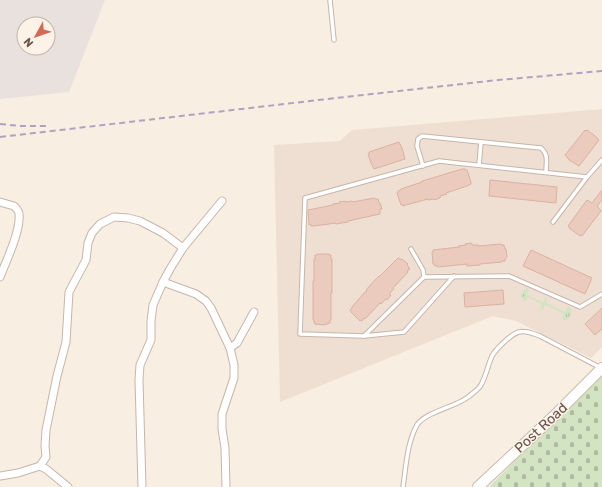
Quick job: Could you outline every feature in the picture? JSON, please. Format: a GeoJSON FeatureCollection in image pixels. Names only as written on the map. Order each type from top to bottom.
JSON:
{"type":"FeatureCollection","features":[{"type":"Feature","properties":{"kind":"street"},"geometry":{"type":"LineString","coordinates":[[142,487],[139,399],[140,365],[151,340],[153,305],[170,269],[184,248],[222,201]]}},
{"type":"Feature","properties":{"kind":"street"},"geometry":{"type":"LineString","coordinates":[[0,202],[14,206],[19,213],[16,237],[0,277]]}},
{"type":"Feature","properties":{"kind":"street"},"geometry":{"type":"LineString","coordinates":[[0,476],[18,473],[40,466],[46,457],[46,430],[56,376],[66,342],[69,292],[86,260],[88,243],[92,233],[100,224],[114,217],[128,218],[140,221],[163,233],[184,248]]}},
{"type":"Feature","properties":{"kind":"street"},"geometry":{"type":"LineString","coordinates":[[163,282],[196,294],[206,301],[211,308],[230,348],[234,365],[234,378],[222,414],[226,487]]}},
{"type":"Feature","properties":{"kind":"street"},"geometry":{"type":"LineString","coordinates":[[230,348],[237,343],[254,312]]}},
{"type":"Feature","properties":{"kind":"street","name":"Post Road"},"geometry":{"type":"LineString","coordinates":[[478,487],[554,416],[602,368]]}},
{"type":"Feature","properties":{"kind":"street"},"geometry":{"type":"LineString","coordinates":[[40,466],[68,487]]}},
{"type":"Feature","properties":{"kind":"lane"},"geometry":{"type":"LineString","coordinates":[[330,0],[334,40]]}},
{"type":"Feature","properties":{"kind":"lane"},"geometry":{"type":"LineString","coordinates":[[423,166],[417,146],[418,139],[422,136],[541,148],[547,156],[546,172]]}},
{"type":"Feature","properties":{"kind":"lane"},"geometry":{"type":"LineString","coordinates":[[479,165],[481,142]]}},
{"type":"Feature","properties":{"kind":"lane"},"geometry":{"type":"LineString","coordinates":[[553,222],[587,177],[602,160]]}},
{"type":"Feature","properties":{"kind":"lane"},"geometry":{"type":"LineString","coordinates":[[454,276],[404,332],[364,336],[300,334],[305,198],[439,162],[587,177]]}},
{"type":"Feature","properties":{"kind":"lane"},"geometry":{"type":"LineString","coordinates":[[411,249],[423,270],[424,277]]}},
{"type":"Feature","properties":{"kind":"lane"},"geometry":{"type":"LineString","coordinates":[[364,336],[424,277],[509,276],[580,307],[602,294]]}},
{"type":"Feature","properties":{"kind":"lane"},"geometry":{"type":"LineString","coordinates":[[403,487],[408,451],[412,436],[418,423],[426,417],[468,398],[481,386],[493,354],[504,341],[519,332],[530,332],[540,336],[602,368]]}},
{"type":"Feature","properties":{"kind":"shaded area"},"geometry":{"type":"Polygon","coordinates":[[[0,0],[105,0],[69,92],[0,99],[0,0]]]}},
{"type":"Feature","properties":{"kind":"shaded area"},"geometry":{"type":"Polygon","coordinates":[[[602,109],[602,347],[591,358],[516,321],[493,316],[280,402],[274,145],[340,141],[352,130],[602,109]]]}},
{"type":"Feature","properties":{"kind":"green space"},"geometry":{"type":"Polygon","coordinates":[[[527,288],[529,290],[527,295],[543,302],[545,298],[547,299],[546,303],[565,312],[568,306],[570,307],[572,311],[569,318],[567,320],[563,320],[562,318],[564,314],[545,305],[543,310],[540,309],[542,304],[528,297],[526,301],[524,301],[522,293],[523,290],[527,288]]]}},
{"type":"Feature","properties":{"kind":"green space"},"geometry":{"type":"Polygon","coordinates":[[[602,374],[602,487],[489,487],[602,374]]]}},
{"type":"Feature","properties":{"kind":"building"},"geometry":{"type":"Polygon","coordinates":[[[585,130],[599,140],[579,166],[569,160],[565,155],[585,130]]]}},
{"type":"Feature","properties":{"kind":"building"},"geometry":{"type":"Polygon","coordinates":[[[399,142],[405,159],[374,169],[368,154],[369,152],[399,142]]]}},
{"type":"Feature","properties":{"kind":"building"},"geometry":{"type":"Polygon","coordinates":[[[462,169],[467,170],[471,184],[446,193],[447,194],[434,200],[428,199],[403,206],[403,204],[401,205],[397,193],[401,189],[462,169]]]}},
{"type":"Feature","properties":{"kind":"building"},"geometry":{"type":"Polygon","coordinates":[[[490,180],[557,187],[556,203],[489,196],[490,180]]]}},
{"type":"Feature","properties":{"kind":"building"},"geometry":{"type":"Polygon","coordinates":[[[602,190],[602,200],[597,206],[601,211],[582,236],[580,236],[568,226],[587,200],[592,203],[602,190]]]}},
{"type":"Feature","properties":{"kind":"building"},"geometry":{"type":"Polygon","coordinates":[[[374,198],[378,199],[380,203],[382,209],[380,209],[380,214],[336,224],[309,225],[308,210],[340,203],[339,202],[353,202],[374,198]]]}},
{"type":"Feature","properties":{"kind":"building"},"geometry":{"type":"Polygon","coordinates":[[[471,243],[472,245],[478,246],[504,245],[507,257],[505,261],[502,262],[480,265],[467,266],[467,264],[438,267],[433,264],[433,250],[459,247],[458,246],[471,243]]]}},
{"type":"Feature","properties":{"kind":"building"},"geometry":{"type":"Polygon","coordinates":[[[531,250],[592,278],[585,294],[523,266],[531,250]]]}},
{"type":"Feature","properties":{"kind":"building"},"geometry":{"type":"Polygon","coordinates":[[[329,254],[331,255],[332,259],[331,320],[330,323],[325,325],[315,324],[313,320],[314,259],[315,255],[329,254]]]}},
{"type":"Feature","properties":{"kind":"building"},"geometry":{"type":"Polygon","coordinates":[[[398,258],[402,259],[408,264],[408,268],[410,269],[393,288],[394,289],[389,294],[391,295],[387,300],[386,299],[381,304],[380,303],[365,319],[364,318],[360,321],[350,310],[374,281],[398,258]]]}},
{"type":"Feature","properties":{"kind":"building"},"geometry":{"type":"Polygon","coordinates":[[[503,290],[504,304],[465,307],[464,293],[503,290]]]}},
{"type":"Feature","properties":{"kind":"building"},"geometry":{"type":"Polygon","coordinates":[[[602,308],[602,329],[595,335],[585,324],[602,308]]]}},
{"type":"Feature","properties":{"kind":"railway"},"geometry":{"type":"LineString","coordinates":[[0,137],[498,80],[602,71]]}},
{"type":"Feature","properties":{"kind":"railway"},"geometry":{"type":"LineString","coordinates":[[0,124],[49,126]]}}]}
